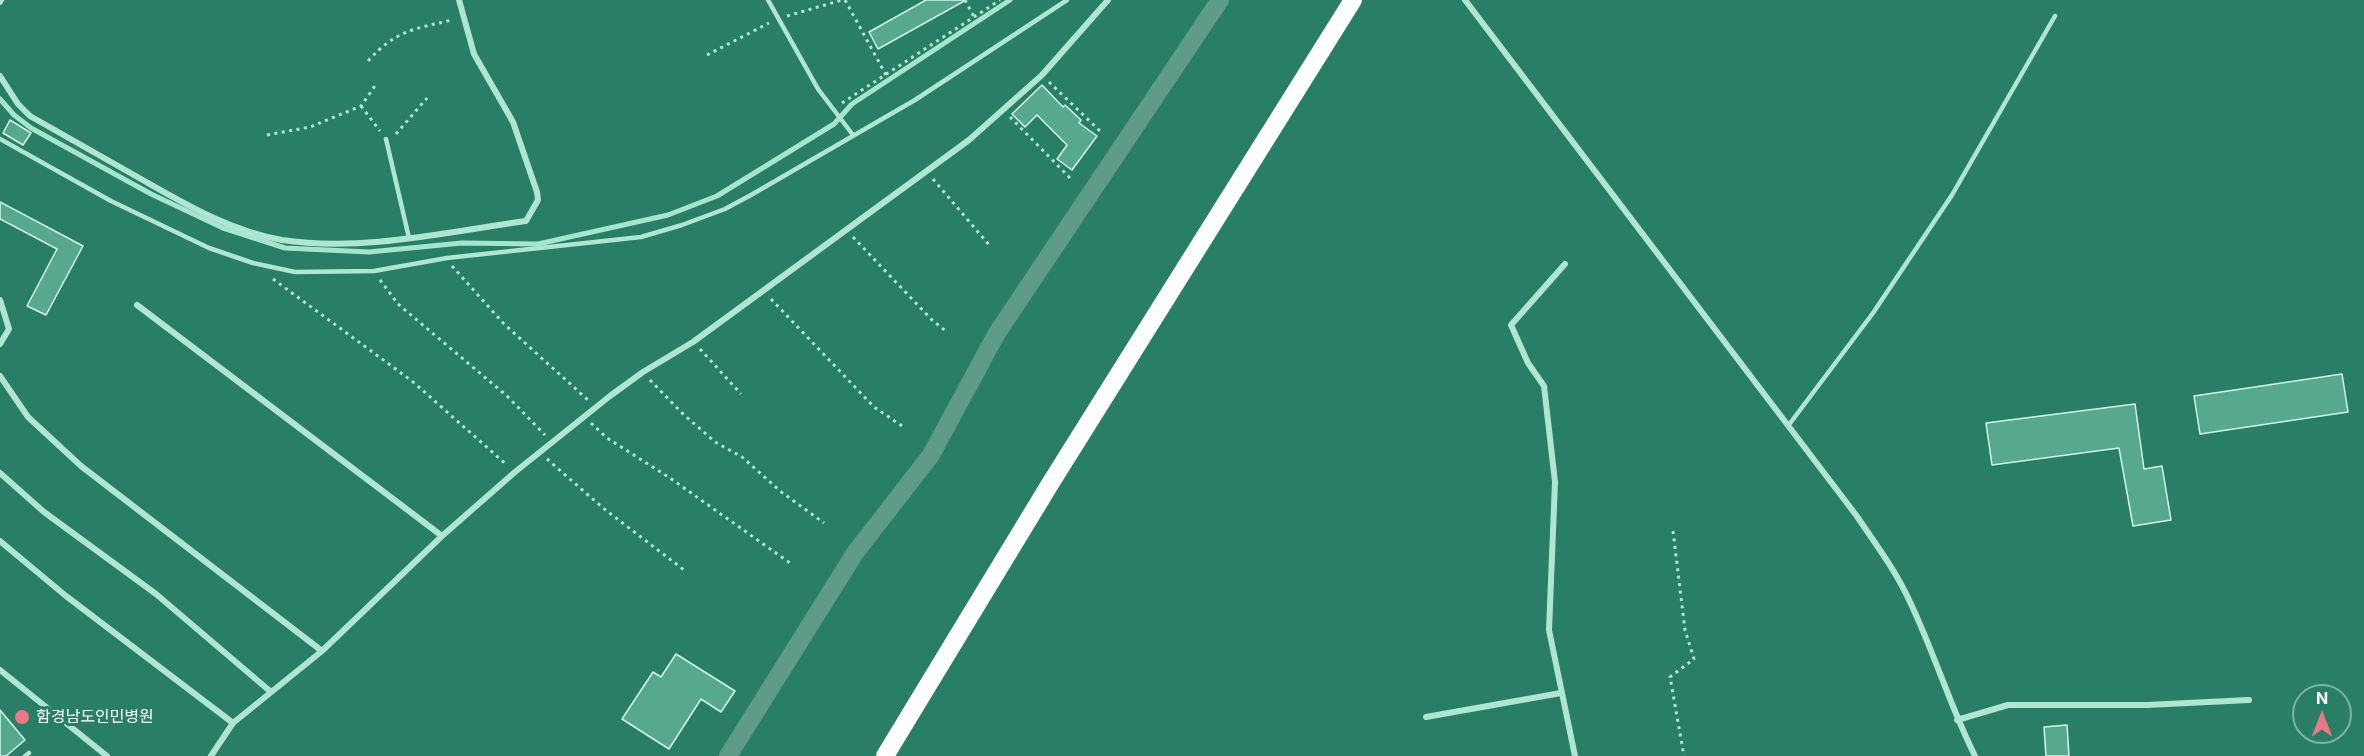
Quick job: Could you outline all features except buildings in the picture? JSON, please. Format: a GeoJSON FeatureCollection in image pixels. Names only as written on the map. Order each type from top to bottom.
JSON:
{"type":"FeatureCollection","features":[{"type":"Feature","properties":{"kind":"highway"},"geometry":{"type":"LineString","coordinates":[[885,756],[1050,484],[1353,0]]}},
{"type":"Feature","properties":{"kind":"street"},"geometry":{"type":"LineString","coordinates":[[0,76],[24,112],[30,116],[211,217],[265,236],[304,242],[341,243],[409,238],[526,221],[538,200],[537,192],[513,122],[479,65],[459,0]]}},
{"type":"Feature","properties":{"kind":"street"},"geometry":{"type":"LineString","coordinates":[[211,756],[233,723],[322,651],[442,536],[515,472],[643,372],[693,342],[847,231],[1004,111],[1042,75],[1108,0]]}},
{"type":"Feature","properties":{"kind":"street"},"geometry":{"type":"LineString","coordinates":[[1465,0],[1856,515],[1895,574],[1913,609],[1975,756]]}},
{"type":"Feature","properties":{"kind":"street"},"geometry":{"type":"LineString","coordinates":[[1565,264],[1511,325],[1528,363],[1544,386],[1556,482],[1549,630],[1575,756]]}},
{"type":"Feature","properties":{"kind":"street"},"geometry":{"type":"LineString","coordinates":[[0,300],[9,329],[0,344]]}},
{"type":"Feature","properties":{"kind":"street"},"geometry":{"type":"LineString","coordinates":[[137,305],[442,536]]}},
{"type":"Feature","properties":{"kind":"street"},"geometry":{"type":"LineString","coordinates":[[0,376],[28,417],[81,466],[322,651]]}},
{"type":"Feature","properties":{"kind":"street"},"geometry":{"type":"LineString","coordinates":[[0,473],[44,513],[156,594],[271,692]]}},
{"type":"Feature","properties":{"kind":"street"},"geometry":{"type":"LineString","coordinates":[[0,542],[66,596],[233,723]]}},
{"type":"Feature","properties":{"kind":"street"},"geometry":{"type":"LineString","coordinates":[[0,670],[107,756]]}},
{"type":"Feature","properties":{"kind":"street"},"geometry":{"type":"LineString","coordinates":[[1426,717],[1561,693]]}},
{"type":"Feature","properties":{"kind":"street"},"geometry":{"type":"LineString","coordinates":[[1958,720],[2008,705],[2147,705],[2249,700]]}},
{"type":"Feature","properties":{"kind":"lane"},"geometry":{"type":"LineString","coordinates":[[768,0],[818,89],[853,135]]}},
{"type":"Feature","properties":{"kind":"lane"},"geometry":{"type":"LineString","coordinates":[[0,139],[111,201],[209,248],[253,263],[295,272],[374,271],[447,258],[612,241],[664,231],[725,209],[915,100],[1067,0]]}},
{"type":"Feature","properties":{"kind":"lane"},"geometry":{"type":"LineString","coordinates":[[1788,426],[1873,313],[1952,195],[2055,16]]}},
{"type":"Feature","properties":{"kind":"lane"},"geometry":{"type":"LineString","coordinates":[[386,139],[409,238]]}},
{"type":"Feature","properties":{"kind":"path"},"geometry":{"type":"LineString","coordinates":[[845,0],[886,75]]}},
{"type":"Feature","properties":{"kind":"path"},"geometry":{"type":"LineString","coordinates":[[965,0],[974,17]]}},
{"type":"Feature","properties":{"kind":"path"},"geometry":{"type":"LineString","coordinates":[[833,109],[1000,0]]}},
{"type":"Feature","properties":{"kind":"path"},"geometry":{"type":"LineString","coordinates":[[368,62],[383,45],[406,31],[464,17]]}},
{"type":"Feature","properties":{"kind":"path"},"geometry":{"type":"LineString","coordinates":[[1042,75],[1100,131]]}},
{"type":"Feature","properties":{"kind":"path"},"geometry":{"type":"LineString","coordinates":[[267,135],[310,127],[361,106],[377,83]]}},
{"type":"Feature","properties":{"kind":"path"},"geometry":{"type":"LineString","coordinates":[[361,106],[386,139],[394,135],[427,98]]}},
{"type":"Feature","properties":{"kind":"path"},"geometry":{"type":"LineString","coordinates":[[1004,111],[1072,180]]}},
{"type":"Feature","properties":{"kind":"path"},"geometry":{"type":"LineString","coordinates":[[927,172],[990,246]]}},
{"type":"Feature","properties":{"kind":"path"},"geometry":{"type":"LineString","coordinates":[[847,231],[946,332]]}},
{"type":"Feature","properties":{"kind":"path"},"geometry":{"type":"LineString","coordinates":[[447,258],[457,274],[504,324],[596,408]]}},
{"type":"Feature","properties":{"kind":"path"},"geometry":{"type":"LineString","coordinates":[[253,263],[412,381],[515,472]]}},
{"type":"Feature","properties":{"kind":"path"},"geometry":{"type":"LineString","coordinates":[[374,271],[398,304],[507,396],[553,443]]}},
{"type":"Feature","properties":{"kind":"path"},"geometry":{"type":"LineString","coordinates":[[763,291],[874,407],[905,428]]}},
{"type":"Feature","properties":{"kind":"path"},"geometry":{"type":"LineString","coordinates":[[693,342],[741,394]]}},
{"type":"Feature","properties":{"kind":"path"},"geometry":{"type":"LineString","coordinates":[[643,372],[682,413],[715,442],[742,457],[780,491],[824,523]]}},
{"type":"Feature","properties":{"kind":"path"},"geometry":{"type":"LineString","coordinates":[[584,417],[607,438],[670,478],[790,563]]}},
{"type":"Feature","properties":{"kind":"path"},"geometry":{"type":"LineString","coordinates":[[540,453],[603,508],[684,570]]}},
{"type":"Feature","properties":{"kind":"path"},"geometry":{"type":"LineString","coordinates":[[1673,531],[1685,630],[1694,659],[1670,677],[1684,756]]}},
{"type":"Feature","properties":{"kind":"waterway"},"geometry":{"type":"LineString","coordinates":[[0,99],[14,115],[31,128],[151,194],[223,228],[285,248],[369,252],[462,243],[538,244],[668,215],[717,196],[834,124],[852,104],[1010,0]]}},
{"type":"Feature","properties":{"kind":"waterway"},"geometry":{"type":"LineString","coordinates":[[728,756],[855,553],[931,455],[997,333],[1220,0]]}},
{"type":"Feature","properties":{"kind":"place","name":"함경남도인민병원"},"geometry":{"type":"Point","coordinates":[22,717]}}]}
